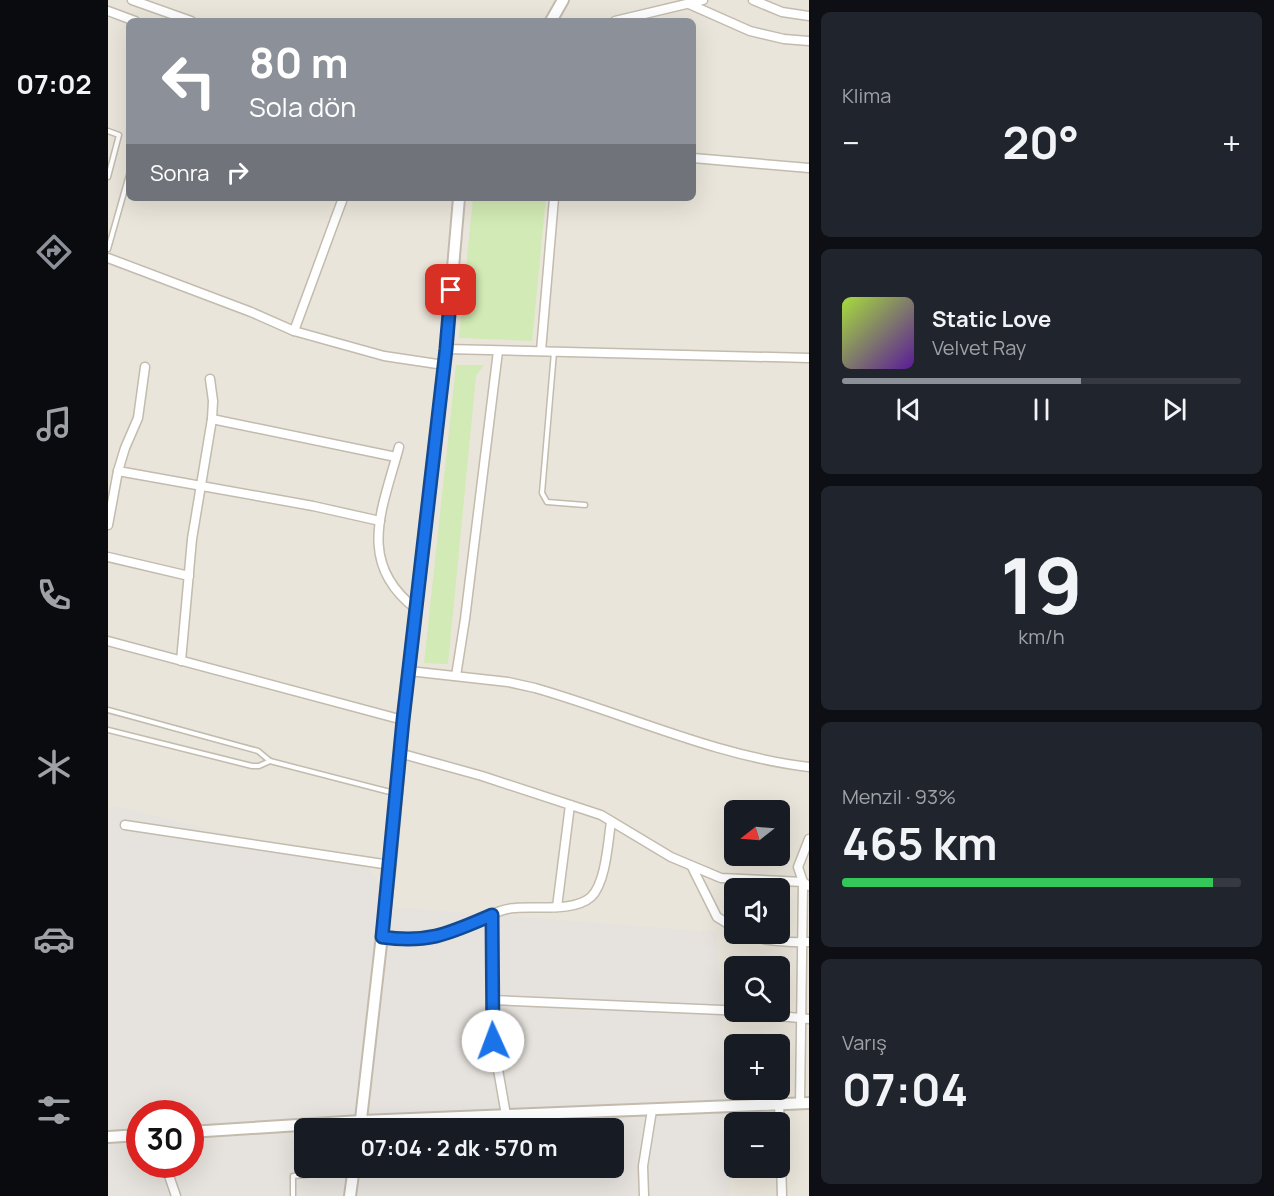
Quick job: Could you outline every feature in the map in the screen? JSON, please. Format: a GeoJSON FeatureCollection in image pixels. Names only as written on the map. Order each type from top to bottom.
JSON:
{"type":"FeatureCollection","features":[{"type":"Feature","properties":{"kind":"street"},"geometry":{"type":"LineString","coordinates":[[132,0],[183,18]]}},
{"type":"Feature","properties":{"kind":"street"},"geometry":{"type":"LineString","coordinates":[[553,18],[563,0]]}},
{"type":"Feature","properties":{"kind":"street"},"geometry":{"type":"LineString","coordinates":[[628,18],[703,0]]}},
{"type":"Feature","properties":{"kind":"street"},"geometry":{"type":"LineString","coordinates":[[753,0],[782,12],[809,16]]}},
{"type":"Feature","properties":{"kind":"street"},"geometry":{"type":"LineString","coordinates":[[689,4],[750,31],[784,39],[809,41]]}},
{"type":"Feature","properties":{"kind":"street"},"geometry":{"type":"LineString","coordinates":[[108,11],[127,18]]}},
{"type":"Feature","properties":{"kind":"street"},"geometry":{"type":"LineString","coordinates":[[696,158],[809,168]]}},
{"type":"Feature","properties":{"kind":"street"},"geometry":{"type":"LineString","coordinates":[[294,331],[342,201]]}},
{"type":"Feature","properties":{"kind":"street"},"geometry":{"type":"LineString","coordinates":[[361,1118],[390,865],[399,753],[446,349],[459,201]]}},
{"type":"Feature","properties":{"kind":"street"},"geometry":{"type":"LineString","coordinates":[[541,351],[554,201]]}},
{"type":"Feature","properties":{"kind":"street"},"geometry":{"type":"LineString","coordinates":[[108,258],[251,312],[294,331],[384,356],[444,365]]}},
{"type":"Feature","properties":{"kind":"street"},"geometry":{"type":"LineString","coordinates":[[446,349],[809,358]]}},
{"type":"Feature","properties":{"kind":"street"},"geometry":{"type":"LineString","coordinates":[[456,676],[498,351]]}},
{"type":"Feature","properties":{"kind":"street"},"geometry":{"type":"LineString","coordinates":[[108,525],[118,471],[125,447],[138,418],[145,367]]}},
{"type":"Feature","properties":{"kind":"street"},"geometry":{"type":"LineString","coordinates":[[181,661],[192,538],[212,419],[213,401],[210,379]]}},
{"type":"Feature","properties":{"kind":"street"},"geometry":{"type":"LineString","coordinates":[[212,419],[396,457]]}},
{"type":"Feature","properties":{"kind":"street"},"geometry":{"type":"LineString","coordinates":[[399,447],[380,521],[378,551],[385,575],[405,600],[416,609]]}},
{"type":"Feature","properties":{"kind":"street"},"geometry":{"type":"LineString","coordinates":[[118,471],[200,484],[380,521]]}},
{"type":"Feature","properties":{"kind":"street"},"geometry":{"type":"LineString","coordinates":[[108,557],[189,576]]}},
{"type":"Feature","properties":{"kind":"street"},"geometry":{"type":"LineString","coordinates":[[108,641],[403,720]]}},
{"type":"Feature","properties":{"kind":"street"},"geometry":{"type":"LineString","coordinates":[[409,671],[508,681],[710,745],[758,758],[809,767]]}},
{"type":"Feature","properties":{"kind":"street"},"geometry":{"type":"LineString","coordinates":[[399,753],[482,776],[601,815],[692,867],[721,878],[806,884]]}},
{"type":"Feature","properties":{"kind":"street"},"geometry":{"type":"LineString","coordinates":[[557,907],[570,805]]}},
{"type":"Feature","properties":{"kind":"street"},"geometry":{"type":"LineString","coordinates":[[382,937],[410,940],[436,937],[447,935],[512,908],[557,907],[584,902],[597,890],[601,880],[611,822]]}},
{"type":"Feature","properties":{"kind":"street"},"geometry":{"type":"LineString","coordinates":[[124,825],[390,865]]}},
{"type":"Feature","properties":{"kind":"street"},"geometry":{"type":"LineString","coordinates":[[457,1118],[804,1104],[806,884],[798,867],[809,839]]}},
{"type":"Feature","properties":{"kind":"street"},"geometry":{"type":"LineString","coordinates":[[692,867],[717,917],[724,921]]}},
{"type":"Feature","properties":{"kind":"street"},"geometry":{"type":"LineString","coordinates":[[492,915],[495,1061],[506,1115]]}},
{"type":"Feature","properties":{"kind":"street"},"geometry":{"type":"LineString","coordinates":[[790,940],[805,942]]}},
{"type":"Feature","properties":{"kind":"street"},"geometry":{"type":"LineString","coordinates":[[492,1000],[722,1010],[804,1019]]}},
{"type":"Feature","properties":{"kind":"street"},"geometry":{"type":"LineString","coordinates":[[779,1105],[779,1112]]}},
{"type":"Feature","properties":{"kind":"street"},"geometry":{"type":"LineString","coordinates":[[644,1196],[643,1166],[652,1110]]}},
{"type":"Feature","properties":{"kind":"street"},"geometry":{"type":"LineString","coordinates":[[204,1131],[294,1127]]}},
{"type":"Feature","properties":{"kind":"street"},"geometry":{"type":"LineString","coordinates":[[108,1137],[126,1136]]}},
{"type":"Feature","properties":{"kind":"street"},"geometry":{"type":"LineString","coordinates":[[170,1178],[176,1196]]}},
{"type":"Feature","properties":{"kind":"street"},"geometry":{"type":"LineString","coordinates":[[350,1196],[353,1178]]}},
{"type":"Feature","properties":{"kind":"street"},"geometry":{"type":"LineString","coordinates":[[782,1178],[782,1196]]}},
{"type":"Feature","properties":{"kind":"lane"},"geometry":{"type":"LineString","coordinates":[[108,131],[118,135],[108,177]]}},
{"type":"Feature","properties":{"kind":"lane"},"geometry":{"type":"LineString","coordinates":[[108,249],[126,186]]}},
{"type":"Feature","properties":{"kind":"lane"},"geometry":{"type":"LineString","coordinates":[[554,352],[542,493],[547,502],[585,504]]}},
{"type":"Feature","properties":{"kind":"lane"},"geometry":{"type":"LineString","coordinates":[[108,710],[258,751],[270,761],[396,793]]}},
{"type":"Feature","properties":{"kind":"lane"},"geometry":{"type":"LineString","coordinates":[[108,730],[252,766],[259,766],[270,761]]}},
{"type":"Feature","properties":{"kind":"lane"},"geometry":{"type":"LineString","coordinates":[[292,1196],[294,1176]]}},
{"type":"Feature","properties":{"kind":"shaded area"},"geometry":{"type":"Polygon","coordinates":[[[108,0],[809,0],[809,1196],[108,1196],[108,0]]]}},
{"type":"Feature","properties":{"kind":"shaded area"},"geometry":{"type":"Polygon","coordinates":[[[114,805],[369,869],[393,907],[716,932],[726,1112],[724,1112],[724,1178],[729,1178],[730,1196],[108,1196],[108,811],[114,805]]]}},
{"type":"Feature","properties":{"kind":"green space"},"geometry":{"type":"Polygon","coordinates":[[[473,201],[546,201],[532,341],[459,338],[473,201]]]}},
{"type":"Feature","properties":{"kind":"green space"},"geometry":{"type":"Polygon","coordinates":[[[456,365],[484,365],[476,376],[448,664],[424,663],[456,365]]]}},
{"type":"Feature","properties":{"kind":"route"},"geometry":{"type":"LineString","coordinates":[[451,290],[403,720],[382,937],[410,940],[447,935],[492,915],[493,1041]]}}]}
